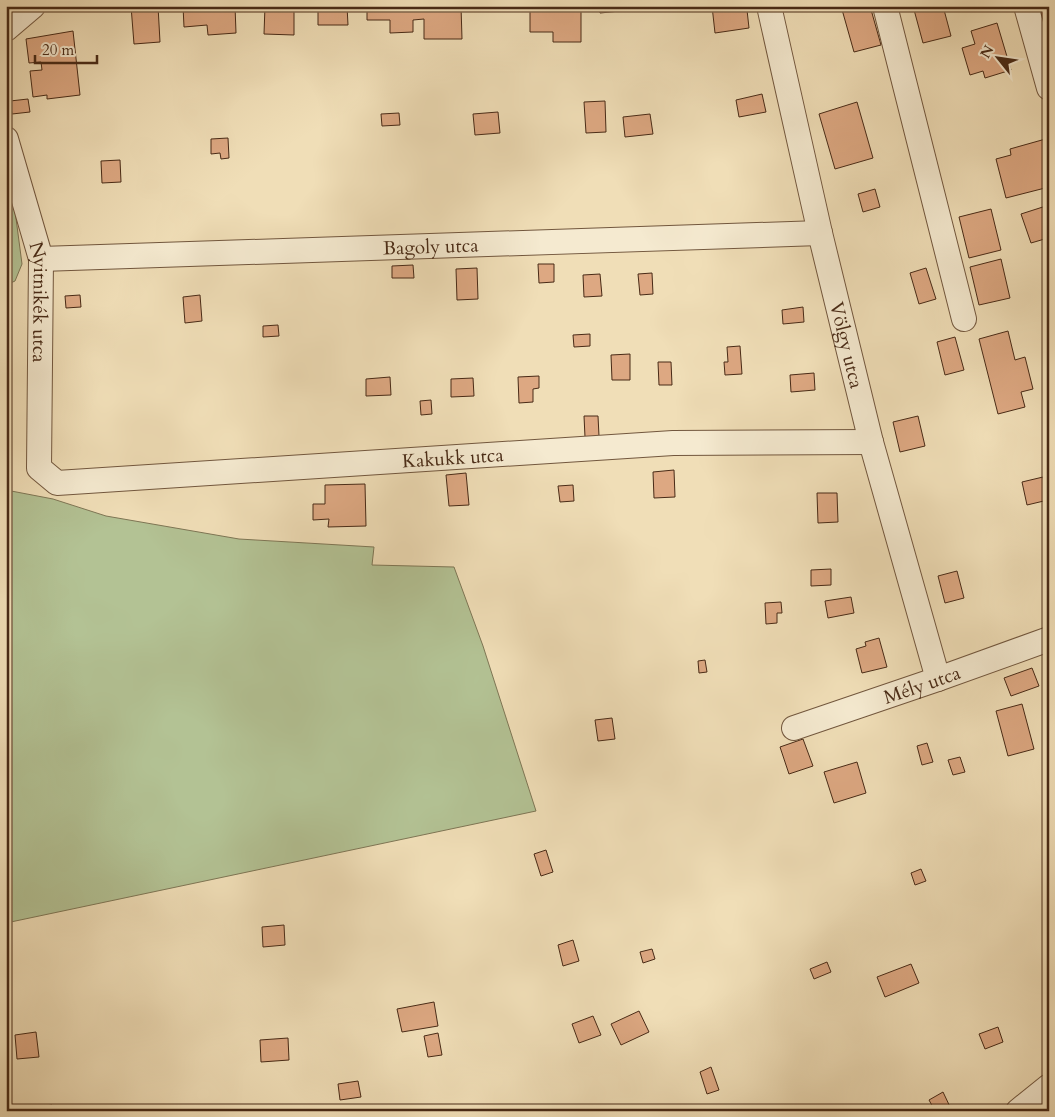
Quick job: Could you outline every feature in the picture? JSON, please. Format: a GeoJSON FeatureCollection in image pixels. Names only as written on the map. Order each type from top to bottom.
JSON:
{"type":"FeatureCollection","features":[{"type":"Feature","properties":{"kind":"street"},"geometry":{"type":"LineString","coordinates":[[6,29],[34,6]]}},
{"type":"Feature","properties":{"kind":"street","name":"Völgy utca"},"geometry":{"type":"LineString","coordinates":[[769,6],[820,233],[871,442],[938,679]]}},
{"type":"Feature","properties":{"kind":"street"},"geometry":{"type":"LineString","coordinates":[[885,6],[964,319]]}},
{"type":"Feature","properties":{"kind":"street"},"geometry":{"type":"LineString","coordinates":[[1026,6],[1049,88]]}},
{"type":"Feature","properties":{"kind":"street","name":"Nyitnikék utca"},"geometry":{"type":"LineString","coordinates":[[6,140],[41,258],[39,468]]}},
{"type":"Feature","properties":{"kind":"street","name":"Bagoly utca"},"geometry":{"type":"LineString","coordinates":[[41,258],[820,233]]}},
{"type":"Feature","properties":{"kind":"street","name":"Kakukk utca"},"geometry":{"type":"LineString","coordinates":[[39,468],[57,482],[673,443],[871,442]]}},
{"type":"Feature","properties":{"kind":"street","name":"Mély utca"},"geometry":{"type":"LineString","coordinates":[[794,728],[1049,639]]}},
{"type":"Feature","properties":{"kind":"street"},"geometry":{"type":"LineString","coordinates":[[1018,1111],[1049,1086]]}},
{"type":"Feature","properties":{"kind":"green space"},"geometry":{"type":"Polygon","coordinates":[[[12,188],[22,264],[15,281],[6,285],[6,190],[12,188]]]}},
{"type":"Feature","properties":{"kind":"green space"},"geometry":{"type":"Polygon","coordinates":[[[6,490],[53,499],[106,516],[239,539],[374,547],[372,565],[454,567],[483,646],[536,811],[6,923],[6,490]]]}},
{"type":"Feature","properties":{"kind":"building"},"geometry":{"type":"Polygon","coordinates":[[[131,6],[158,6],[160,42],[134,44],[131,6]]]}},
{"type":"Feature","properties":{"kind":"building"},"geometry":{"type":"Polygon","coordinates":[[[183,6],[235,6],[236,33],[208,35],[207,25],[184,27],[183,6]]]}},
{"type":"Feature","properties":{"kind":"building"},"geometry":{"type":"Polygon","coordinates":[[[265,6],[294,6],[294,35],[264,34],[265,6]]]}},
{"type":"Feature","properties":{"kind":"building"},"geometry":{"type":"Polygon","coordinates":[[[318,6],[347,6],[348,25],[318,25],[318,6]]]}},
{"type":"Feature","properties":{"kind":"building"},"geometry":{"type":"Polygon","coordinates":[[[367,6],[461,6],[462,39],[424,39],[424,19],[413,20],[413,32],[390,33],[390,20],[367,20],[367,6]]]}},
{"type":"Feature","properties":{"kind":"building"},"geometry":{"type":"Polygon","coordinates":[[[490,6],[515,6],[515,9],[490,11],[490,6]]]}},
{"type":"Feature","properties":{"kind":"building"},"geometry":{"type":"Polygon","coordinates":[[[530,6],[581,6],[581,42],[553,42],[553,32],[530,32],[530,6]]]}},
{"type":"Feature","properties":{"kind":"building"},"geometry":{"type":"Polygon","coordinates":[[[599,6],[630,6],[630,10],[600,13],[599,6]]]}},
{"type":"Feature","properties":{"kind":"building"},"geometry":{"type":"Polygon","coordinates":[[[712,6],[752,6],[753,10],[747,10],[749,28],[715,33],[712,6]]]}},
{"type":"Feature","properties":{"kind":"building"},"geometry":{"type":"Polygon","coordinates":[[[841,6],[870,6],[881,45],[854,52],[841,6]]]}},
{"type":"Feature","properties":{"kind":"building"},"geometry":{"type":"Polygon","coordinates":[[[913,6],[943,6],[951,36],[923,43],[913,6]]]}},
{"type":"Feature","properties":{"kind":"building"},"geometry":{"type":"Polygon","coordinates":[[[1038,6],[1049,6],[1049,23],[1043,24],[1038,6]]]}},
{"type":"Feature","properties":{"kind":"building"},"geometry":{"type":"Polygon","coordinates":[[[997,23],[1011,70],[985,78],[983,71],[970,75],[962,48],[975,44],[971,31],[997,23]]]}},
{"type":"Feature","properties":{"kind":"building"},"geometry":{"type":"Polygon","coordinates":[[[73,31],[80,95],[47,99],[47,95],[33,97],[30,71],[42,70],[41,62],[29,63],[26,39],[73,31]]]}},
{"type":"Feature","properties":{"kind":"building"},"geometry":{"type":"Polygon","coordinates":[[[762,94],[766,112],[739,117],[736,100],[762,94]]]}},
{"type":"Feature","properties":{"kind":"building"},"geometry":{"type":"Polygon","coordinates":[[[28,99],[30,112],[12,114],[10,101],[28,99]]]}},
{"type":"Feature","properties":{"kind":"building"},"geometry":{"type":"Polygon","coordinates":[[[605,101],[606,132],[586,133],[584,102],[605,101]]]}},
{"type":"Feature","properties":{"kind":"building"},"geometry":{"type":"Polygon","coordinates":[[[857,102],[873,158],[835,169],[819,114],[857,102]]]}},
{"type":"Feature","properties":{"kind":"building"},"geometry":{"type":"Polygon","coordinates":[[[498,112],[500,133],[475,135],[473,114],[498,112]]]}},
{"type":"Feature","properties":{"kind":"building"},"geometry":{"type":"Polygon","coordinates":[[[399,113],[400,125],[382,126],[381,114],[399,113]]]}},
{"type":"Feature","properties":{"kind":"building"},"geometry":{"type":"Polygon","coordinates":[[[650,114],[653,134],[625,137],[623,117],[650,114]]]}},
{"type":"Feature","properties":{"kind":"building"},"geometry":{"type":"Polygon","coordinates":[[[228,138],[229,158],[221,159],[220,153],[211,154],[211,139],[228,138]]]}},
{"type":"Feature","properties":{"kind":"building"},"geometry":{"type":"Polygon","coordinates":[[[1049,138],[1049,187],[1006,198],[996,159],[1011,155],[1010,149],[1049,138]]]}},
{"type":"Feature","properties":{"kind":"building"},"geometry":{"type":"Polygon","coordinates":[[[120,160],[121,182],[102,183],[101,161],[120,160]]]}},
{"type":"Feature","properties":{"kind":"building"},"geometry":{"type":"Polygon","coordinates":[[[875,189],[880,207],[863,212],[858,194],[875,189]]]}},
{"type":"Feature","properties":{"kind":"building"},"geometry":{"type":"Polygon","coordinates":[[[1049,205],[1049,241],[1048,238],[1031,243],[1021,214],[1049,205]]]}},
{"type":"Feature","properties":{"kind":"building"},"geometry":{"type":"Polygon","coordinates":[[[991,209],[1001,250],[969,258],[959,217],[991,209]]]}},
{"type":"Feature","properties":{"kind":"building"},"geometry":{"type":"Polygon","coordinates":[[[1001,259],[1010,298],[979,305],[970,267],[1001,259]]]}},
{"type":"Feature","properties":{"kind":"building"},"geometry":{"type":"Polygon","coordinates":[[[538,264],[554,264],[554,282],[539,283],[538,264]]]}},
{"type":"Feature","properties":{"kind":"building"},"geometry":{"type":"Polygon","coordinates":[[[413,265],[414,278],[392,278],[392,266],[413,265]]]}},
{"type":"Feature","properties":{"kind":"building"},"geometry":{"type":"Polygon","coordinates":[[[477,268],[478,299],[457,300],[456,269],[477,268]]]}},
{"type":"Feature","properties":{"kind":"building"},"geometry":{"type":"Polygon","coordinates":[[[926,268],[936,299],[919,304],[910,273],[926,268]]]}},
{"type":"Feature","properties":{"kind":"building"},"geometry":{"type":"Polygon","coordinates":[[[652,273],[653,294],[640,295],[638,274],[652,273]]]}},
{"type":"Feature","properties":{"kind":"building"},"geometry":{"type":"Polygon","coordinates":[[[600,274],[602,296],[584,297],[583,275],[600,274]]]}},
{"type":"Feature","properties":{"kind":"building"},"geometry":{"type":"Polygon","coordinates":[[[80,295],[81,307],[66,308],[65,296],[80,295]]]}},
{"type":"Feature","properties":{"kind":"building"},"geometry":{"type":"Polygon","coordinates":[[[200,295],[202,321],[185,323],[183,297],[200,295]]]}},
{"type":"Feature","properties":{"kind":"building"},"geometry":{"type":"Polygon","coordinates":[[[803,307],[804,322],[783,324],[782,310],[803,307]]]}},
{"type":"Feature","properties":{"kind":"building"},"geometry":{"type":"Polygon","coordinates":[[[278,325],[279,336],[263,337],[263,326],[278,325]]]}},
{"type":"Feature","properties":{"kind":"building"},"geometry":{"type":"Polygon","coordinates":[[[1008,331],[1015,360],[1025,357],[1033,389],[1021,392],[1025,407],[998,414],[979,339],[1008,331]]]}},
{"type":"Feature","properties":{"kind":"building"},"geometry":{"type":"Polygon","coordinates":[[[590,334],[590,346],[574,347],[573,335],[590,334]]]}},
{"type":"Feature","properties":{"kind":"building"},"geometry":{"type":"Polygon","coordinates":[[[955,337],[964,370],[945,375],[937,342],[955,337]]]}},
{"type":"Feature","properties":{"kind":"building"},"geometry":{"type":"Polygon","coordinates":[[[740,346],[742,374],[725,375],[724,362],[728,362],[727,347],[740,346]]]}},
{"type":"Feature","properties":{"kind":"building"},"geometry":{"type":"Polygon","coordinates":[[[630,354],[630,380],[612,380],[611,355],[630,354]]]}},
{"type":"Feature","properties":{"kind":"building"},"geometry":{"type":"Polygon","coordinates":[[[658,362],[671,362],[672,385],[659,385],[658,362]]]}},
{"type":"Feature","properties":{"kind":"building"},"geometry":{"type":"Polygon","coordinates":[[[814,373],[815,390],[791,392],[790,375],[814,373]]]}},
{"type":"Feature","properties":{"kind":"building"},"geometry":{"type":"Polygon","coordinates":[[[539,376],[539,388],[533,389],[533,402],[519,403],[518,377],[539,376]]]}},
{"type":"Feature","properties":{"kind":"building"},"geometry":{"type":"Polygon","coordinates":[[[390,377],[391,395],[366,396],[366,379],[390,377]]]}},
{"type":"Feature","properties":{"kind":"building"},"geometry":{"type":"Polygon","coordinates":[[[473,378],[474,396],[451,397],[451,379],[473,378]]]}},
{"type":"Feature","properties":{"kind":"building"},"geometry":{"type":"Polygon","coordinates":[[[431,400],[432,414],[421,415],[420,401],[431,400]]]}},
{"type":"Feature","properties":{"kind":"building"},"geometry":{"type":"Polygon","coordinates":[[[584,416],[598,416],[599,436],[585,437],[584,416]]]}},
{"type":"Feature","properties":{"kind":"building"},"geometry":{"type":"Polygon","coordinates":[[[918,416],[925,446],[900,452],[893,422],[918,416]]]}},
{"type":"Feature","properties":{"kind":"building"},"geometry":{"type":"Polygon","coordinates":[[[674,470],[675,497],[654,498],[653,472],[674,470]]]}},
{"type":"Feature","properties":{"kind":"building"},"geometry":{"type":"Polygon","coordinates":[[[466,473],[469,505],[449,506],[446,475],[466,473]]]}},
{"type":"Feature","properties":{"kind":"building"},"geometry":{"type":"Polygon","coordinates":[[[1043,477],[1048,500],[1027,505],[1022,482],[1043,477]]]}},
{"type":"Feature","properties":{"kind":"building"},"geometry":{"type":"Polygon","coordinates":[[[365,484],[366,526],[328,527],[329,519],[313,520],[313,504],[325,504],[325,485],[365,484]]]}},
{"type":"Feature","properties":{"kind":"building"},"geometry":{"type":"Polygon","coordinates":[[[573,485],[574,501],[560,502],[558,486],[573,485]]]}},
{"type":"Feature","properties":{"kind":"building"},"geometry":{"type":"Polygon","coordinates":[[[817,493],[837,493],[838,522],[818,523],[817,493]]]}},
{"type":"Feature","properties":{"kind":"building"},"geometry":{"type":"Polygon","coordinates":[[[831,569],[831,585],[811,586],[811,570],[831,569]]]}},
{"type":"Feature","properties":{"kind":"building"},"geometry":{"type":"Polygon","coordinates":[[[957,571],[964,598],[945,603],[938,576],[957,571]]]}},
{"type":"Feature","properties":{"kind":"building"},"geometry":{"type":"Polygon","coordinates":[[[851,597],[854,613],[828,618],[825,601],[851,597]]]}},
{"type":"Feature","properties":{"kind":"building"},"geometry":{"type":"Polygon","coordinates":[[[781,602],[782,613],[777,613],[777,623],[766,624],[765,603],[781,602]]]}},
{"type":"Feature","properties":{"kind":"building"},"geometry":{"type":"Polygon","coordinates":[[[879,638],[887,667],[862,673],[856,649],[866,646],[865,642],[879,638]]]}},
{"type":"Feature","properties":{"kind":"building"},"geometry":{"type":"Polygon","coordinates":[[[705,660],[707,672],[699,673],[698,661],[705,660]]]}},
{"type":"Feature","properties":{"kind":"building"},"geometry":{"type":"Polygon","coordinates":[[[1032,668],[1039,686],[1011,696],[1004,678],[1032,668]]]}},
{"type":"Feature","properties":{"kind":"building"},"geometry":{"type":"Polygon","coordinates":[[[1022,704],[1034,749],[1008,756],[996,711],[1022,704]]]}},
{"type":"Feature","properties":{"kind":"building"},"geometry":{"type":"Polygon","coordinates":[[[612,718],[615,739],[598,741],[595,720],[612,718]]]}},
{"type":"Feature","properties":{"kind":"building"},"geometry":{"type":"Polygon","coordinates":[[[803,739],[813,766],[789,774],[780,747],[803,739]]]}},
{"type":"Feature","properties":{"kind":"building"},"geometry":{"type":"Polygon","coordinates":[[[927,743],[933,762],[922,765],[917,746],[927,743]]]}},
{"type":"Feature","properties":{"kind":"building"},"geometry":{"type":"Polygon","coordinates":[[[960,757],[965,772],[953,775],[948,760],[960,757]]]}},
{"type":"Feature","properties":{"kind":"building"},"geometry":{"type":"Polygon","coordinates":[[[857,762],[866,793],[834,803],[824,772],[857,762]]]}},
{"type":"Feature","properties":{"kind":"building"},"geometry":{"type":"Polygon","coordinates":[[[546,850],[553,872],[541,876],[534,854],[546,850]]]}},
{"type":"Feature","properties":{"kind":"building"},"geometry":{"type":"Polygon","coordinates":[[[921,869],[926,881],[915,885],[911,873],[921,869]]]}},
{"type":"Feature","properties":{"kind":"building"},"geometry":{"type":"Polygon","coordinates":[[[284,925],[285,945],[263,947],[262,927],[284,925]]]}},
{"type":"Feature","properties":{"kind":"building"},"geometry":{"type":"Polygon","coordinates":[[[573,940],[579,961],[563,966],[558,945],[573,940]]]}},
{"type":"Feature","properties":{"kind":"building"},"geometry":{"type":"Polygon","coordinates":[[[652,949],[655,959],[643,963],[640,952],[652,949]]]}},
{"type":"Feature","properties":{"kind":"building"},"geometry":{"type":"Polygon","coordinates":[[[827,962],[831,972],[814,979],[810,969],[827,962]]]}},
{"type":"Feature","properties":{"kind":"building"},"geometry":{"type":"Polygon","coordinates":[[[911,964],[919,983],[885,997],[877,977],[911,964]]]}},
{"type":"Feature","properties":{"kind":"building"},"geometry":{"type":"Polygon","coordinates":[[[434,1002],[438,1026],[402,1032],[397,1009],[434,1002]]]}},
{"type":"Feature","properties":{"kind":"building"},"geometry":{"type":"Polygon","coordinates":[[[639,1011],[649,1032],[621,1045],[611,1024],[639,1011]]]}},
{"type":"Feature","properties":{"kind":"building"},"geometry":{"type":"Polygon","coordinates":[[[593,1016],[601,1035],[579,1043],[572,1024],[593,1016]]]}},
{"type":"Feature","properties":{"kind":"building"},"geometry":{"type":"Polygon","coordinates":[[[998,1027],[1003,1042],[985,1049],[979,1034],[998,1027]]]}},
{"type":"Feature","properties":{"kind":"building"},"geometry":{"type":"Polygon","coordinates":[[[36,1032],[39,1057],[17,1059],[15,1035],[36,1032]]]}},
{"type":"Feature","properties":{"kind":"building"},"geometry":{"type":"Polygon","coordinates":[[[438,1033],[442,1055],[428,1057],[424,1036],[438,1033]]]}},
{"type":"Feature","properties":{"kind":"building"},"geometry":{"type":"Polygon","coordinates":[[[288,1038],[289,1060],[261,1062],[260,1040],[288,1038]]]}},
{"type":"Feature","properties":{"kind":"building"},"geometry":{"type":"Polygon","coordinates":[[[711,1067],[719,1090],[707,1094],[700,1072],[711,1067]]]}},
{"type":"Feature","properties":{"kind":"building"},"geometry":{"type":"Polygon","coordinates":[[[358,1081],[361,1097],[340,1100],[338,1084],[358,1081]]]}},
{"type":"Feature","properties":{"kind":"building"},"geometry":{"type":"Polygon","coordinates":[[[943,1092],[952,1111],[935,1111],[929,1100],[943,1092]]]}},
{"type":"Feature","properties":{"kind":"building"},"geometry":{"type":"Polygon","coordinates":[[[52,1105],[53,1111],[33,1111],[33,1108],[52,1105]]]}}]}
